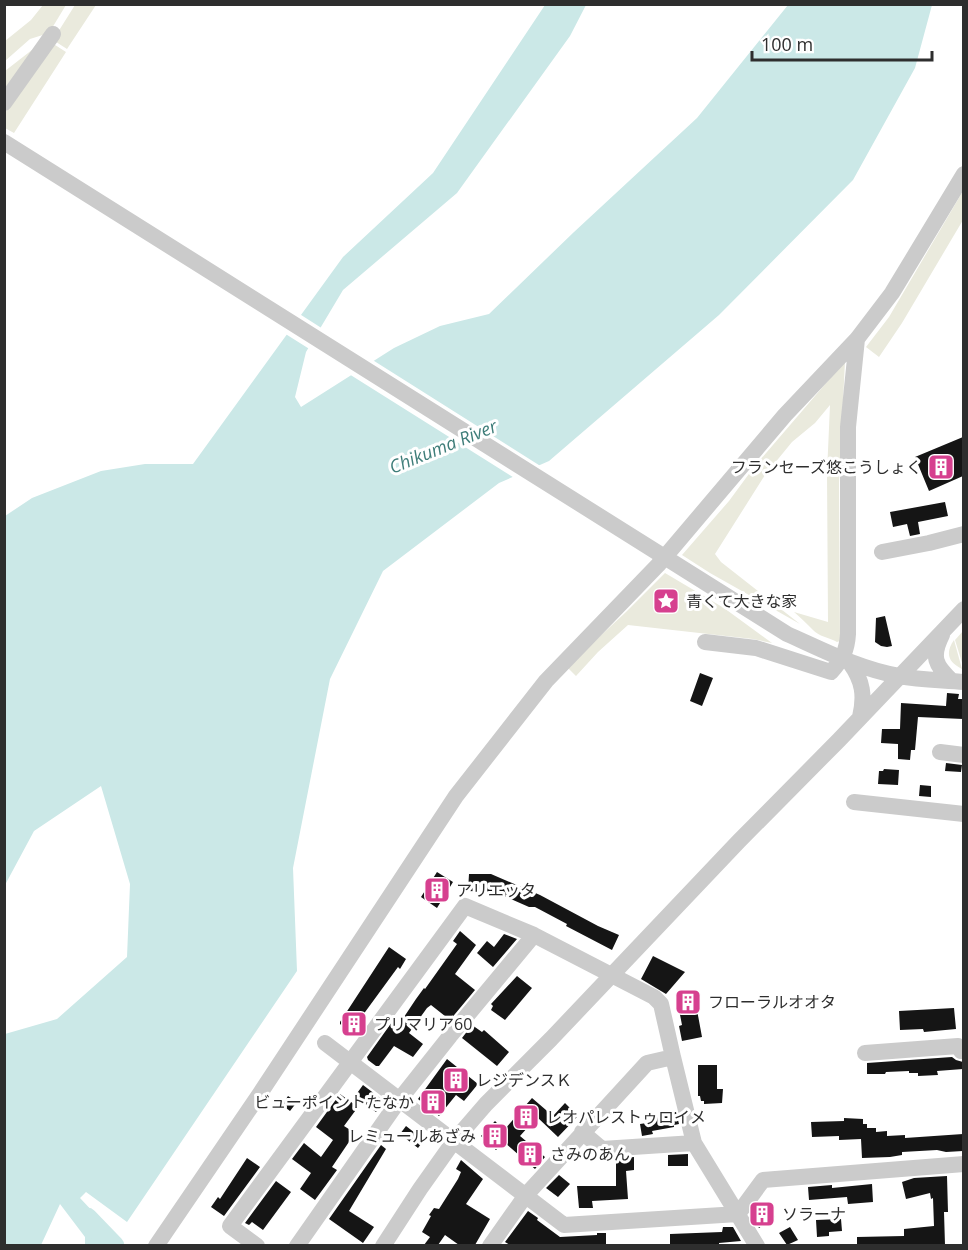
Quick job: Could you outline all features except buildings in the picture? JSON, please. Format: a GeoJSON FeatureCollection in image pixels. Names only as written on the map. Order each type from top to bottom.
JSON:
{"type":"FeatureCollection","features":[{"type":"Feature","properties":{"kind":"street"},"geometry":{"type":"LineString","coordinates":[[4,103],[53,34]]}},
{"type":"Feature","properties":{"kind":"street"},"geometry":{"type":"LineString","coordinates":[[4,142],[787,634],[846,661],[900,676],[958,682]]}},
{"type":"Feature","properties":{"kind":"street"},"geometry":{"type":"LineString","coordinates":[[156,1245],[259,1095],[456,796],[546,681],[778,423],[857,339],[892,293],[963,174]]}},
{"type":"Feature","properties":{"kind":"street"},"geometry":{"type":"LineString","coordinates":[[705,642],[756,648],[831,672],[846,661],[848,427],[857,339]]}},
{"type":"Feature","properties":{"kind":"street"},"geometry":{"type":"LineString","coordinates":[[882,552],[963,534]]}},
{"type":"Feature","properties":{"kind":"street"},"geometry":{"type":"LineString","coordinates":[[383,1245],[454,1141],[486,1104],[963,609]]}},
{"type":"Feature","properties":{"kind":"street"},"geometry":{"type":"LineString","coordinates":[[945,628],[935,653],[939,669],[958,682]]}},
{"type":"Feature","properties":{"kind":"street"},"geometry":{"type":"LineString","coordinates":[[846,661],[857,672],[862,687],[864,701],[859,718]]}},
{"type":"Feature","properties":{"kind":"street"},"geometry":{"type":"LineString","coordinates":[[940,752],[963,755]]}},
{"type":"Feature","properties":{"kind":"street"},"geometry":{"type":"LineString","coordinates":[[854,802],[963,814]]}},
{"type":"Feature","properties":{"kind":"street"},"geometry":{"type":"LineString","coordinates":[[257,1245],[230,1226],[465,906],[534,935],[654,997],[661,1004],[694,1143],[757,1245]]}},
{"type":"Feature","properties":{"kind":"street"},"geometry":{"type":"LineString","coordinates":[[297,1245],[400,1099],[534,935]]}},
{"type":"Feature","properties":{"kind":"street"},"geometry":{"type":"LineString","coordinates":[[326,1043],[564,1225],[738,1214]]}},
{"type":"Feature","properties":{"kind":"street"},"geometry":{"type":"LineString","coordinates":[[865,1053],[958,1046],[963,1051]]}},
{"type":"Feature","properties":{"kind":"street"},"geometry":{"type":"LineString","coordinates":[[490,1245],[526,1195],[647,1063],[673,1057]]}},
{"type":"Feature","properties":{"kind":"street"},"geometry":{"type":"LineString","coordinates":[[582,1132],[602,1149],[694,1143]]}},
{"type":"Feature","properties":{"kind":"street"},"geometry":{"type":"LineString","coordinates":[[738,1214],[763,1180],[963,1164]]}},
{"type":"Feature","properties":{"kind":"shaded area"},"geometry":{"type":"Polygon","coordinates":[[[43,5],[66,5],[49,33],[30,39],[5,61],[5,41],[31,20],[43,5]]]}},
{"type":"Feature","properties":{"kind":"shaded area"},"geometry":{"type":"Polygon","coordinates":[[[75,5],[96,5],[67,49],[53,40],[75,5]]]}},
{"type":"Feature","properties":{"kind":"shaded area"},"geometry":{"type":"Polygon","coordinates":[[[52,43],[66,52],[14,133],[5,128],[5,113],[52,43]]]}},
{"type":"Feature","properties":{"kind":"shaded area"},"geometry":{"type":"Polygon","coordinates":[[[37,46],[5,91],[5,71],[37,46]]]}},
{"type":"Feature","properties":{"kind":"shaded area"},"geometry":{"type":"Polygon","coordinates":[[[963,191],[963,220],[902,323],[879,357],[866,347],[889,317],[963,191]]]}},
{"type":"Feature","properties":{"kind":"shaded area"},"geometry":{"type":"Polygon","coordinates":[[[845,361],[839,483],[840,641],[837,642],[815,632],[794,612],[828,622],[827,473],[830,405],[815,423],[792,442],[765,475],[715,554],[721,562],[800,624],[682,555],[845,361]]]}},
{"type":"Feature","properties":{"kind":"shaded area"},"geometry":{"type":"Polygon","coordinates":[[[665,573],[724,608],[772,643],[628,625],[576,676],[567,667],[665,573]]]}},
{"type":"Feature","properties":{"kind":"shaded area"},"geometry":{"type":"Polygon","coordinates":[[[963,631],[964,666],[955,640],[963,631]]]}},
{"type":"Feature","properties":{"kind":"shaded area"},"geometry":{"type":"Polygon","coordinates":[[[954,640],[962,669],[949,657],[949,649],[954,640]]]}},
{"type":"Feature","properties":{"kind":"water","name":"Chikuma River"},"geometry":{"type":"Polygon","coordinates":[[[545,5],[586,5],[570,36],[457,193],[343,290],[306,352],[295,397],[301,407],[394,348],[440,326],[489,314],[697,118],[788,5],[932,5],[915,68],[853,180],[719,315],[549,461],[499,483],[383,571],[330,679],[293,868],[297,971],[127,1222],[86,1192],[80,1198],[112,1232],[103,1245],[85,1245],[85,1237],[60,1204],[41,1245],[4,1245],[5,1034],[57,1019],[127,957],[130,884],[101,786],[34,831],[5,885],[5,516],[32,498],[101,471],[145,464],[193,464],[343,257],[433,173],[545,5]]]}},
{"type":"Feature","properties":{"kind":"pier"},"geometry":{"type":"Polygon","coordinates":[[[298,313],[323,329],[311,350],[284,333],[298,313]]]}},
{"type":"Feature","properties":{"kind":"pier"},"geometry":{"type":"Polygon","coordinates":[[[371,359],[542,467],[516,479],[349,374],[371,359]]]}},
{"type":"Feature","properties":{"kind":"waterway"},"geometry":{"type":"LineString","coordinates":[[87,1218],[114,1246]]}},
{"type":"Feature","properties":{"kind":"place","name":"フランセーズ悠こうしょく"},"geometry":{"type":"Point","coordinates":[941,467]}},
{"type":"Feature","properties":{"kind":"place","name":"青くて大きな家"},"geometry":{"type":"Point","coordinates":[666,601]}},
{"type":"Feature","properties":{"kind":"place","name":"アリエッタ"},"geometry":{"type":"Point","coordinates":[437,890]}},
{"type":"Feature","properties":{"kind":"place","name":"フローラルオオタ"},"geometry":{"type":"Point","coordinates":[688,1002]}},
{"type":"Feature","properties":{"kind":"place","name":"プリマリア60"},"geometry":{"type":"Point","coordinates":[354,1024]}},
{"type":"Feature","properties":{"kind":"place","name":"レジデンスＫ"},"geometry":{"type":"Point","coordinates":[456,1080]}},
{"type":"Feature","properties":{"kind":"place","name":"ビューポイントたなか"},"geometry":{"type":"Point","coordinates":[433,1102]}},
{"type":"Feature","properties":{"kind":"place","name":"レオパレストゥロイメ"},"geometry":{"type":"Point","coordinates":[526,1117]}},
{"type":"Feature","properties":{"kind":"place","name":"レミュールあざみ"},"geometry":{"type":"Point","coordinates":[495,1136]}},
{"type":"Feature","properties":{"kind":"place","name":"さみのあん"},"geometry":{"type":"Point","coordinates":[530,1154]}},
{"type":"Feature","properties":{"kind":"place","name":"ソラーナ"},"geometry":{"type":"Point","coordinates":[762,1214]}}]}
